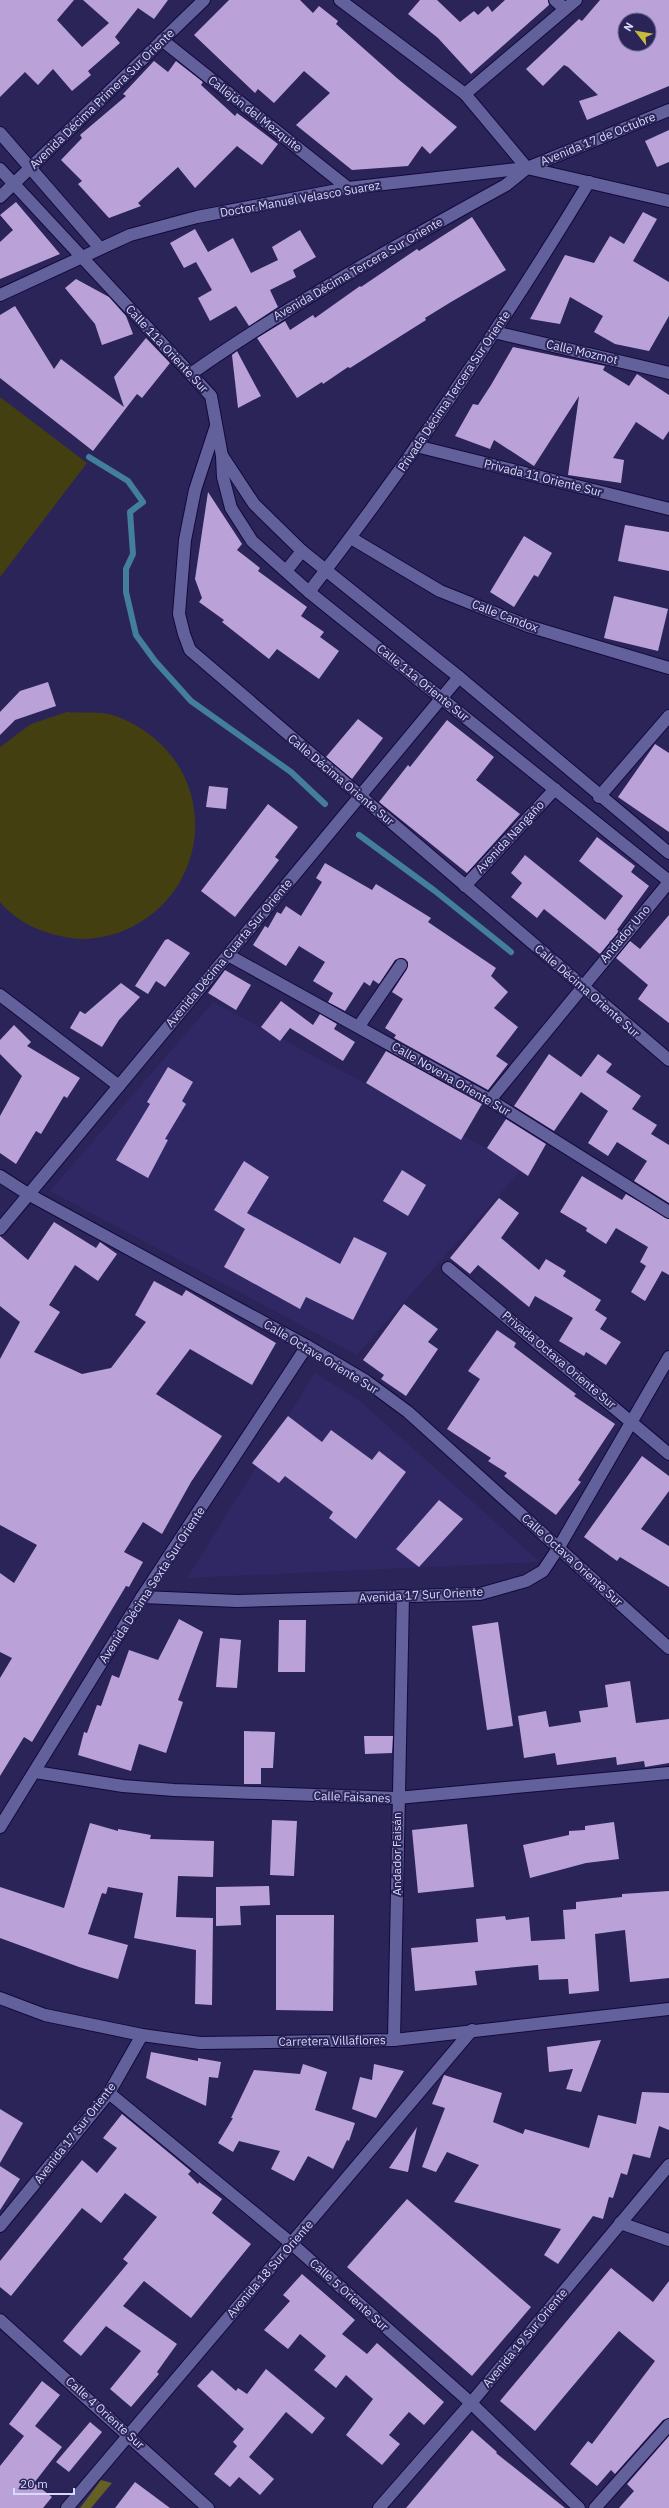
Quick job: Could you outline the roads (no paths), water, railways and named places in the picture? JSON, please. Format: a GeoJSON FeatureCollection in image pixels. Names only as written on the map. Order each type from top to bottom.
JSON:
{"type":"FeatureCollection","features":[{"type":"Feature","properties":{"kind":"street","name":"Avenida Décima Primera Sur Oriente"},"geometry":{"type":"LineString","coordinates":[[0,198],[204,0]]}},
{"type":"Feature","properties":{"kind":"street"},"geometry":{"type":"LineString","coordinates":[[340,0],[465,94],[527,168],[669,202]]}},
{"type":"Feature","properties":{"kind":"street"},"geometry":{"type":"LineString","coordinates":[[555,0],[565,9]]}},
{"type":"Feature","properties":{"kind":"street"},"geometry":{"type":"LineString","coordinates":[[465,94],[576,0]]}},
{"type":"Feature","properties":{"kind":"street","name":"Callejón del Mezquite"},"geometry":{"type":"LineString","coordinates":[[162,40],[348,188]]}},
{"type":"Feature","properties":{"kind":"street","name":"Avenida 17 de Octubre"},"geometry":{"type":"LineString","coordinates":[[527,168],[669,110]]}},
{"type":"Feature","properties":{"kind":"street"},"geometry":{"type":"LineString","coordinates":[[0,133],[100,247]]}},
{"type":"Feature","properties":{"kind":"street","name":"Doctor Manuel Velasco Suarez"},"geometry":{"type":"LineString","coordinates":[[80,258],[100,247],[130,235],[197,217],[348,188],[527,168]]}},
{"type":"Feature","properties":{"kind":"street","name":"Avenida Décima Tercera Sur Oriente"},"geometry":{"type":"LineString","coordinates":[[192,373],[251,331],[356,268],[506,185],[527,168]]}},
{"type":"Feature","properties":{"kind":"street","name":"Calle 11a Oriente Sur"},"geometry":{"type":"LineString","coordinates":[[0,169],[80,258],[192,373],[211,396],[222,456],[223,477],[231,508],[252,542],[309,592],[669,881]]}},
{"type":"Feature","properties":{"kind":"street","name":"Privada Décima Tercera Sur Oriente"},"geometry":{"type":"LineString","coordinates":[[309,592],[351,538],[494,332],[589,182]]}},
{"type":"Feature","properties":{"kind":"street"},"geometry":{"type":"LineString","coordinates":[[0,295],[80,258]]}},
{"type":"Feature","properties":{"kind":"street","name":"Calle Mozmot"},"geometry":{"type":"LineString","coordinates":[[494,332],[669,373]]}},
{"type":"Feature","properties":{"kind":"street","name":"Calle Décima Oriente Sur"},"geometry":{"type":"LineString","coordinates":[[216,424],[195,490],[185,540],[179,614],[190,650],[669,1060]]}},
{"type":"Feature","properties":{"kind":"street","name":"Privada 11 Oriente Sur"},"geometry":{"type":"LineString","coordinates":[[416,446],[669,509]]}},
{"type":"Feature","properties":{"kind":"street","name":"Calle 11a Oriente Sur"},"geometry":{"type":"LineString","coordinates":[[222,456],[254,504],[302,551],[459,677],[600,797],[669,853]]}},
{"type":"Feature","properties":{"kind":"street","name":"Calle Candox"},"geometry":{"type":"LineString","coordinates":[[351,538],[440,591],[528,626],[669,668]]}},
{"type":"Feature","properties":{"kind":"street"},"geometry":{"type":"LineString","coordinates":[[286,571],[302,551]]}},
{"type":"Feature","properties":{"kind":"street","name":"Avenida Décima Cuarta Sur Oriente"},"geometry":{"type":"LineString","coordinates":[[0,1229],[459,677]]}},
{"type":"Feature","properties":{"kind":"street"},"geometry":{"type":"LineString","coordinates":[[600,797],[669,716]]}},
{"type":"Feature","properties":{"kind":"street","name":"Avenida Nangaño"},"geometry":{"type":"LineString","coordinates":[[465,886],[554,789]]}},
{"type":"Feature","properties":{"kind":"street","name":"Andador Uno"},"geometry":{"type":"LineString","coordinates":[[582,986],[669,881]]}},
{"type":"Feature","properties":{"kind":"street","name":"Calle Novena Oriente Sur"},"geometry":{"type":"LineString","coordinates":[[228,954],[490,1100],[669,1212]]}},
{"type":"Feature","properties":{"kind":"street"},"geometry":{"type":"LineString","coordinates":[[359,1026],[401,965]]}},
{"type":"Feature","properties":{"kind":"street"},"geometry":{"type":"LineString","coordinates":[[490,1100],[582,986]]}},
{"type":"Feature","properties":{"kind":"street"},"geometry":{"type":"LineString","coordinates":[[0,995],[119,1086]]}},
{"type":"Feature","properties":{"kind":"street"},"geometry":{"type":"LineString","coordinates":[[0,1176],[28,1194]]}},
{"type":"Feature","properties":{"kind":"street","name":"Calle Octava Oriente Sur"},"geometry":{"type":"LineString","coordinates":[[28,1194],[307,1346],[366,1381],[408,1412],[669,1648]]}},
{"type":"Feature","properties":{"kind":"street","name":"Privada Octava Oriente Sur"},"geometry":{"type":"LineString","coordinates":[[448,1268],[633,1422],[669,1454]]}},
{"type":"Feature","properties":{"kind":"street","name":"Avenida Décima Sexta Sur Oriente"},"geometry":{"type":"LineString","coordinates":[[0,1827],[142,1597],[307,1346]]}},
{"type":"Feature","properties":{"kind":"street","name":"Avenida 17 Sur Oriente"},"geometry":{"type":"LineString","coordinates":[[142,1597],[237,1601],[480,1594],[526,1581],[543,1571],[559,1547],[633,1422],[669,1357]]}},
{"type":"Feature","properties":{"kind":"street","name":"Andador Faisán"},"geometry":{"type":"LineString","coordinates":[[394,2040],[397,1798],[403,1596]]}},
{"type":"Feature","properties":{"kind":"street","name":"Calle Faisanes"},"geometry":{"type":"LineString","coordinates":[[35,1772],[123,1786],[167,1790],[397,1798],[669,1773]]}},
{"type":"Feature","properties":{"kind":"street","name":"Carretera Villaflores"},"geometry":{"type":"LineString","coordinates":[[0,1998],[45,2015],[142,2035],[200,2043],[394,2040],[669,2009]]}},
{"type":"Feature","properties":{"kind":"street","name":"Avenida 18 Sur Oriente"},"geometry":{"type":"LineString","coordinates":[[67,2508],[128,2434],[292,2244],[472,2030]]}},
{"type":"Feature","properties":{"kind":"street","name":"Avenida 17 Sur Oriente"},"geometry":{"type":"LineString","coordinates":[[0,2226],[109,2093],[142,2035]]}},
{"type":"Feature","properties":{"kind":"street","name":"Calle 5 Oriente Sur"},"geometry":{"type":"LineString","coordinates":[[109,2093],[292,2244],[470,2403],[579,2508]]}},
{"type":"Feature","properties":{"kind":"street","name":"Avenida 19 Sur Oriente"},"geometry":{"type":"LineString","coordinates":[[379,2508],[470,2403],[669,2165]]}},
{"type":"Feature","properties":{"kind":"street"},"geometry":{"type":"LineString","coordinates":[[620,2223],[669,2240]]}},
{"type":"Feature","properties":{"kind":"street","name":"Calle 4 Oriente Sur"},"geometry":{"type":"LineString","coordinates":[[0,2320],[128,2434],[208,2508]]}},
{"type":"Feature","properties":{"kind":"street"},"geometry":{"type":"LineString","coordinates":[[595,2508],[669,2425]]}},
{"type":"Feature","properties":{"kind":"waterway"},"geometry":{"type":"LineString","coordinates":[[89,457],[128,481],[143,502],[130,512],[133,554],[126,569],[126,592],[136,635],[155,661],[191,701],[291,772],[325,804]]}},
{"type":"Feature","properties":{"kind":"waterway"},"geometry":{"type":"LineString","coordinates":[[359,835],[435,891],[511,952]]}}]}
